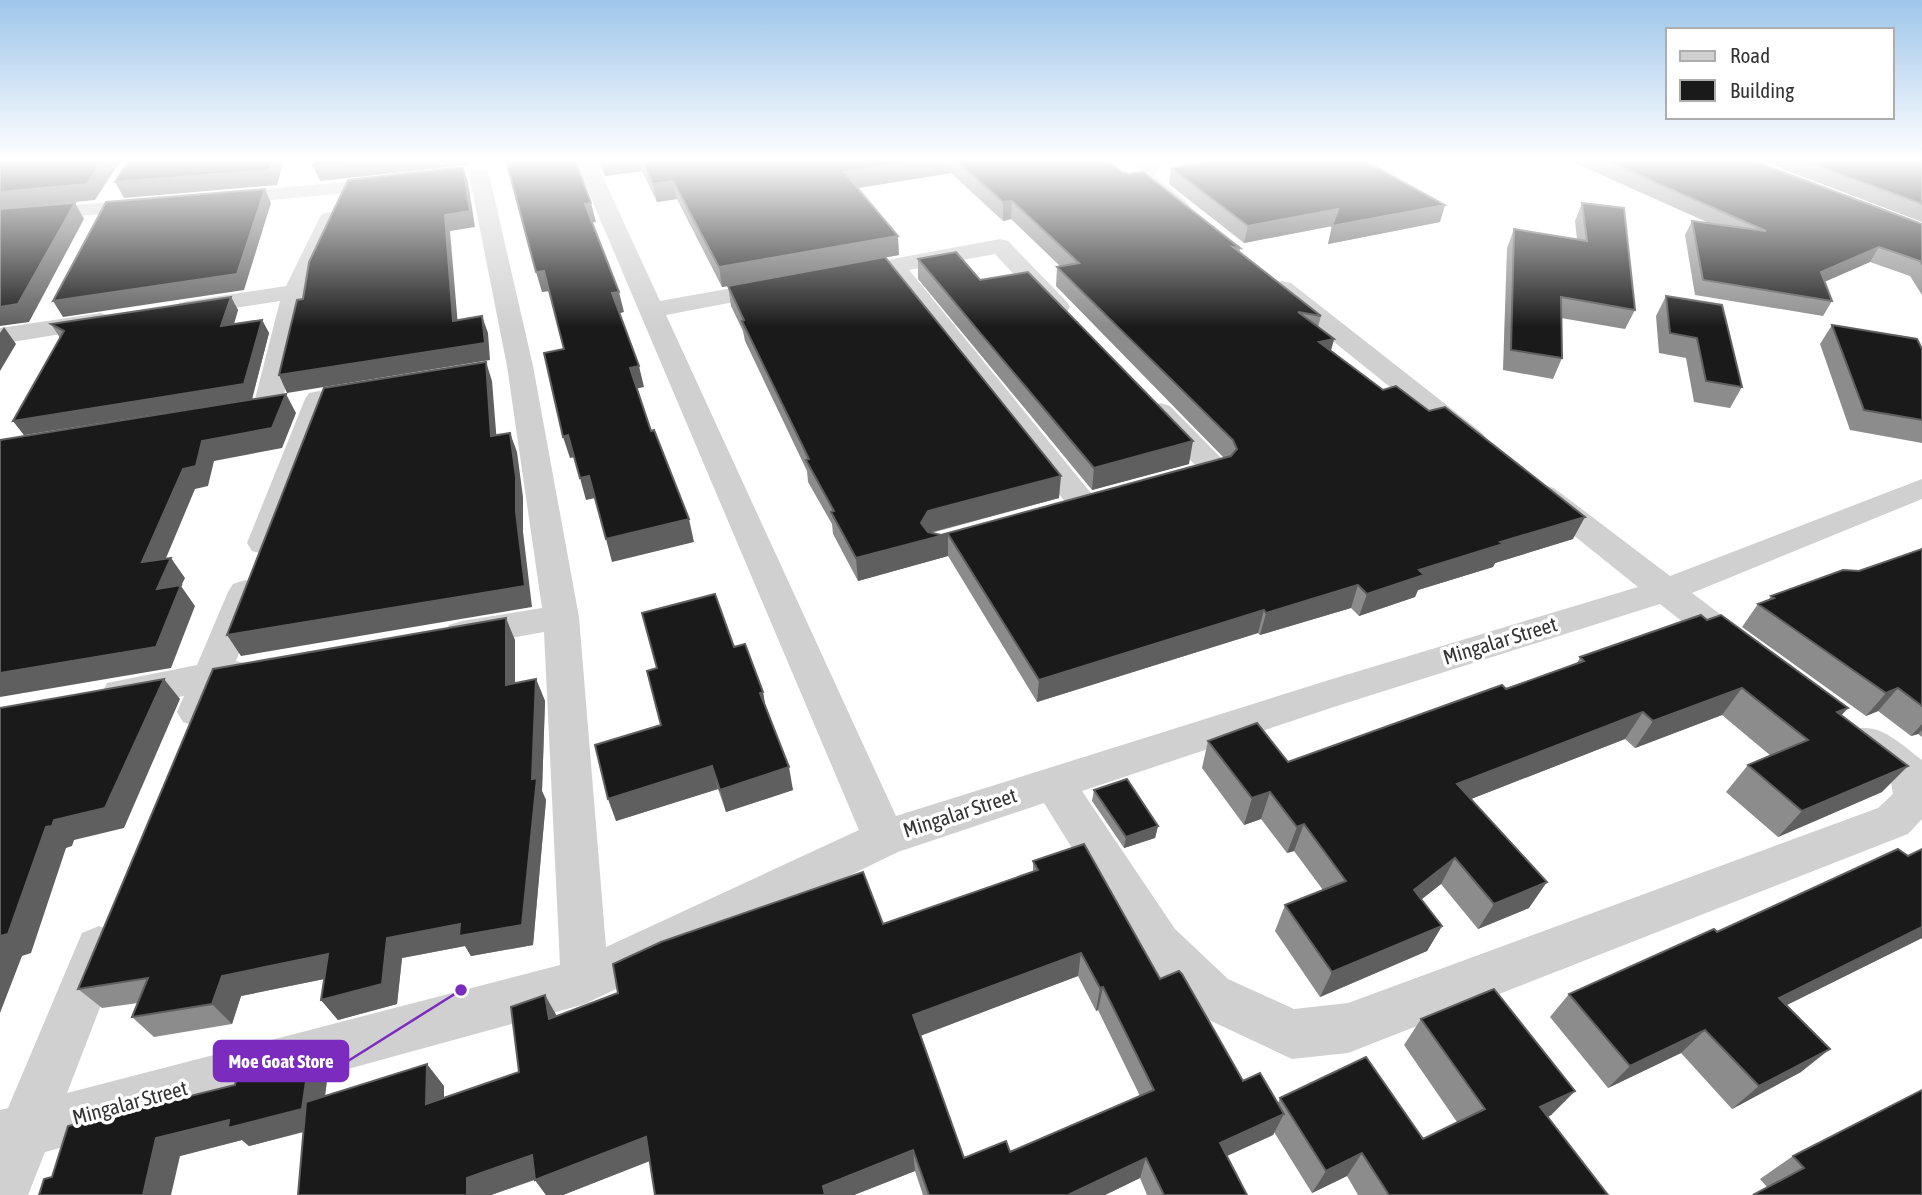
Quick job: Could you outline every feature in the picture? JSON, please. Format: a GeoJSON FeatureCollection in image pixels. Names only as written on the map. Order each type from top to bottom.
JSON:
{"type":"FeatureCollection","features":[{"type":"Feature","properties":{"kind":"street"},"geometry":{"type":"LineString","coordinates":[[0,217],[18,216]]}},
{"type":"Feature","properties":{"kind":"street"},"geometry":{"type":"LineString","coordinates":[[90,234],[100,216]]}},
{"type":"Feature","properties":{"kind":"street"},"geometry":{"type":"LineString","coordinates":[[180,752],[333,397],[253,409],[295,292],[339,216]]}},
{"type":"Feature","properties":{"kind":"street"},"geometry":{"type":"LineString","coordinates":[[486,216],[506,368],[561,617],[585,981]]}},
{"type":"Feature","properties":{"kind":"street"},"geometry":{"type":"LineString","coordinates":[[602,216],[652,310],[884,838]]}},
{"type":"Feature","properties":{"kind":"street"},"geometry":{"type":"LineString","coordinates":[[1191,216],[1199,222]]}},
{"type":"Feature","properties":{"kind":"street"},"geometry":{"type":"LineString","coordinates":[[826,278],[1000,246],[1074,324]]}},
{"type":"Feature","properties":{"kind":"street"},"geometry":{"type":"LineString","coordinates":[[892,266],[1084,505]]}},
{"type":"Feature","properties":{"kind":"street"},"geometry":{"type":"LineString","coordinates":[[1264,274],[1491,454]]}},
{"type":"Feature","properties":{"kind":"street"},"geometry":{"type":"LineString","coordinates":[[652,310],[799,283]]}},
{"type":"Feature","properties":{"kind":"street"},"geometry":{"type":"LineString","coordinates":[[161,312],[295,292]]}},
{"type":"Feature","properties":{"kind":"street"},"geometry":{"type":"LineString","coordinates":[[40,330],[53,306]]}},
{"type":"Feature","properties":{"kind":"street"},"geometry":{"type":"LineString","coordinates":[[0,336],[121,318]]}},
{"type":"Feature","properties":{"kind":"street"},"geometry":{"type":"LineString","coordinates":[[1140,392],[1215,469],[1150,487]]}},
{"type":"Feature","properties":{"kind":"street"},"geometry":{"type":"LineString","coordinates":[[1524,480],[1664,591],[1765,666]]}},
{"type":"Feature","properties":{"kind":"street","name":"Mingalar Street"},"geometry":{"type":"LineString","coordinates":[[12,1134],[585,981],[884,838],[1342,690],[1664,591],[1922,488]]}},
{"type":"Feature","properties":{"kind":"street"},"geometry":{"type":"LineString","coordinates":[[427,640],[561,617]]}},
{"type":"Feature","properties":{"kind":"street"},"geometry":{"type":"LineString","coordinates":[[93,698],[265,667]]}},
{"type":"Feature","properties":{"kind":"street"},"geometry":{"type":"LineString","coordinates":[[1054,783],[1158,944],[1211,996],[1292,1034],[1349,1028],[1893,821],[1914,799],[1910,774],[1832,716]]}},
{"type":"Feature","properties":{"kind":"street"},"geometry":{"type":"LineString","coordinates":[[0,1195],[12,1134],[112,917]]}},
{"type":"Feature","properties":{"kind":"building"},"geometry":{"type":"Polygon","coordinates":[[[0,216],[68,216],[18,304],[0,307],[0,216]]]}},
{"type":"Feature","properties":{"kind":"building"},"geometry":{"type":"Polygon","coordinates":[[[99,216],[256,216],[237,274],[53,301],[99,216]]]}},
{"type":"Feature","properties":{"kind":"building"},"geometry":{"type":"Polygon","coordinates":[[[331,216],[445,216],[453,321],[482,316],[485,343],[279,375],[297,300],[303,299],[309,262],[331,216]]]}},
{"type":"Feature","properties":{"kind":"building"},"geometry":{"type":"Polygon","coordinates":[[[521,216],[590,216],[619,292],[612,293],[639,366],[630,368],[651,431],[654,430],[689,519],[606,539],[589,476],[580,478],[568,435],[563,437],[544,353],[564,349],[544,271],[536,272],[521,216]]]}},
{"type":"Feature","properties":{"kind":"building"},"geometry":{"type":"Polygon","coordinates":[[[692,216],[881,216],[898,236],[719,267],[692,216]]]}},
{"type":"Feature","properties":{"kind":"building"},"geometry":{"type":"Polygon","coordinates":[[[1028,216],[1199,216],[1240,248],[1233,247],[1321,316],[1298,312],[1334,339],[1319,342],[1383,390],[1396,386],[1429,411],[1445,407],[1585,517],[1419,570],[1424,575],[1367,594],[1358,585],[1266,613],[1264,610],[1039,680],[948,534],[856,558],[806,460],[809,459],[742,321],[744,320],[728,286],[885,257],[1061,476],[928,511],[921,523],[928,532],[941,535],[1231,456],[1237,449],[1233,440],[1057,267],[1079,263],[1028,216]]]}},
{"type":"Feature","properties":{"kind":"building"},"geometry":{"type":"Polygon","coordinates":[[[1234,216],[1302,216],[1248,226],[1234,216]]]}},
{"type":"Feature","properties":{"kind":"building"},"geometry":{"type":"Polygon","coordinates":[[[1336,216],[1387,216],[1332,226],[1336,216]]]}},
{"type":"Feature","properties":{"kind":"building"},"geometry":{"type":"Polygon","coordinates":[[[1584,216],[1625,216],[1635,310],[1561,297],[1562,358],[1511,350],[1514,229],[1587,241],[1584,216]]]}},
{"type":"Feature","properties":{"kind":"building"},"geometry":{"type":"Polygon","coordinates":[[[1731,216],[1900,216],[1922,224],[1922,264],[1879,247],[1821,272],[1832,301],[1703,280],[1692,221],[1766,231],[1731,216]]]}},
{"type":"Feature","properties":{"kind":"building"},"geometry":{"type":"Polygon","coordinates":[[[956,252],[980,280],[1028,272],[1193,441],[1094,468],[918,259],[956,252]]]}},
{"type":"Feature","properties":{"kind":"building"},"geometry":{"type":"Polygon","coordinates":[[[1666,296],[1722,305],[1742,387],[1706,381],[1697,338],[1670,333],[1666,296]]]}},
{"type":"Feature","properties":{"kind":"building"},"geometry":{"type":"Polygon","coordinates":[[[231,297],[221,326],[262,320],[244,384],[13,421],[64,331],[51,324],[231,297]]]}},
{"type":"Feature","properties":{"kind":"building"},"geometry":{"type":"Polygon","coordinates":[[[1832,325],[1917,339],[1922,349],[1922,420],[1864,410],[1832,325]]]}},
{"type":"Feature","properties":{"kind":"building"},"geometry":{"type":"Polygon","coordinates":[[[486,362],[491,436],[510,433],[525,586],[227,635],[324,388],[486,362]]]}},
{"type":"Feature","properties":{"kind":"building"},"geometry":{"type":"Polygon","coordinates":[[[286,394],[272,428],[202,441],[196,466],[183,469],[142,562],[171,558],[157,589],[181,585],[156,647],[0,673],[0,440],[286,394]]]}},
{"type":"Feature","properties":{"kind":"building"},"geometry":{"type":"Polygon","coordinates":[[[1922,549],[1922,706],[1898,688],[1886,693],[1758,604],[1774,598],[1771,596],[1843,570],[1859,571],[1922,549]]]}},
{"type":"Feature","properties":{"kind":"building"},"geometry":{"type":"Polygon","coordinates":[[[715,594],[734,647],[745,644],[763,692],[760,693],[789,767],[720,790],[712,766],[608,799],[595,745],[661,725],[647,671],[657,668],[642,613],[715,594]]]}},
{"type":"Feature","properties":{"kind":"building"},"geometry":{"type":"Polygon","coordinates":[[[1701,615],[1707,620],[1721,615],[1848,708],[1837,712],[1908,766],[1802,811],[1748,765],[1808,740],[1742,688],[1653,721],[1643,712],[1457,784],[1547,882],[1494,904],[1455,858],[1414,890],[1442,926],[1332,972],[1285,905],[1346,881],[1304,824],[1297,827],[1270,792],[1252,798],[1208,741],[1257,723],[1288,762],[1502,685],[1506,689],[1584,661],[1580,657],[1701,615]]]}},
{"type":"Feature","properties":{"kind":"building"},"geometry":{"type":"Polygon","coordinates":[[[506,618],[506,685],[536,679],[532,779],[537,778],[522,925],[459,936],[460,924],[387,938],[382,984],[321,1000],[328,954],[222,976],[212,1004],[132,1017],[148,978],[78,989],[213,669],[506,618]]]}},
{"type":"Feature","properties":{"kind":"building"},"geometry":{"type":"Polygon","coordinates":[[[164,679],[105,808],[54,820],[52,826],[46,827],[8,934],[0,936],[0,708],[164,679]]]}},
{"type":"Feature","properties":{"kind":"building"},"geometry":{"type":"Polygon","coordinates":[[[1127,779],[1158,826],[1126,837],[1094,790],[1127,779]]]}},
{"type":"Feature","properties":{"kind":"building"},"geometry":{"type":"Polygon","coordinates":[[[1084,844],[1160,979],[1179,971],[1243,1081],[1260,1073],[1284,1114],[1220,1143],[1247,1195],[1164,1195],[1146,1158],[1068,1195],[929,1195],[913,1150],[823,1186],[825,1195],[655,1195],[646,1137],[535,1180],[532,1155],[467,1178],[467,1195],[298,1195],[306,1102],[427,1064],[426,1104],[519,1072],[511,1007],[545,995],[549,1019],[618,993],[613,964],[661,942],[863,872],[883,924],[1038,870],[1033,861],[1084,844]],[[1081,953],[913,1015],[964,1158],[1006,1141],[1010,1152],[1154,1090],[1103,987],[1100,988],[1081,953]]]}},
{"type":"Feature","properties":{"kind":"building"},"geometry":{"type":"Polygon","coordinates":[[[1898,849],[1908,856],[1922,849],[1922,927],[1779,998],[1830,1049],[1759,1086],[1705,1030],[1630,1066],[1569,994],[1714,929],[1717,932],[1898,849]]]}},
{"type":"Feature","properties":{"kind":"building"},"geometry":{"type":"Polygon","coordinates":[[[1494,989],[1575,1091],[1540,1107],[1608,1195],[1389,1195],[1362,1153],[1326,1171],[1280,1098],[1366,1057],[1423,1139],[1485,1109],[1421,1019],[1494,989]]]}},
{"type":"Feature","properties":{"kind":"building"},"geometry":{"type":"Polygon","coordinates":[[[309,1061],[302,1109],[228,1128],[229,1120],[156,1138],[143,1195],[39,1195],[44,1179],[52,1177],[68,1126],[235,1085],[236,1081],[309,1061]]]}},
{"type":"Feature","properties":{"kind":"building"},"geometry":{"type":"Polygon","coordinates":[[[1922,1090],[1922,1195],[1753,1195],[1804,1168],[1793,1156],[1922,1090]]]}},
{"type":"Feature","properties":{"kind":"place","name":"Moe Goat Store"},"geometry":{"type":"Point","coordinates":[461,990]}}]}
